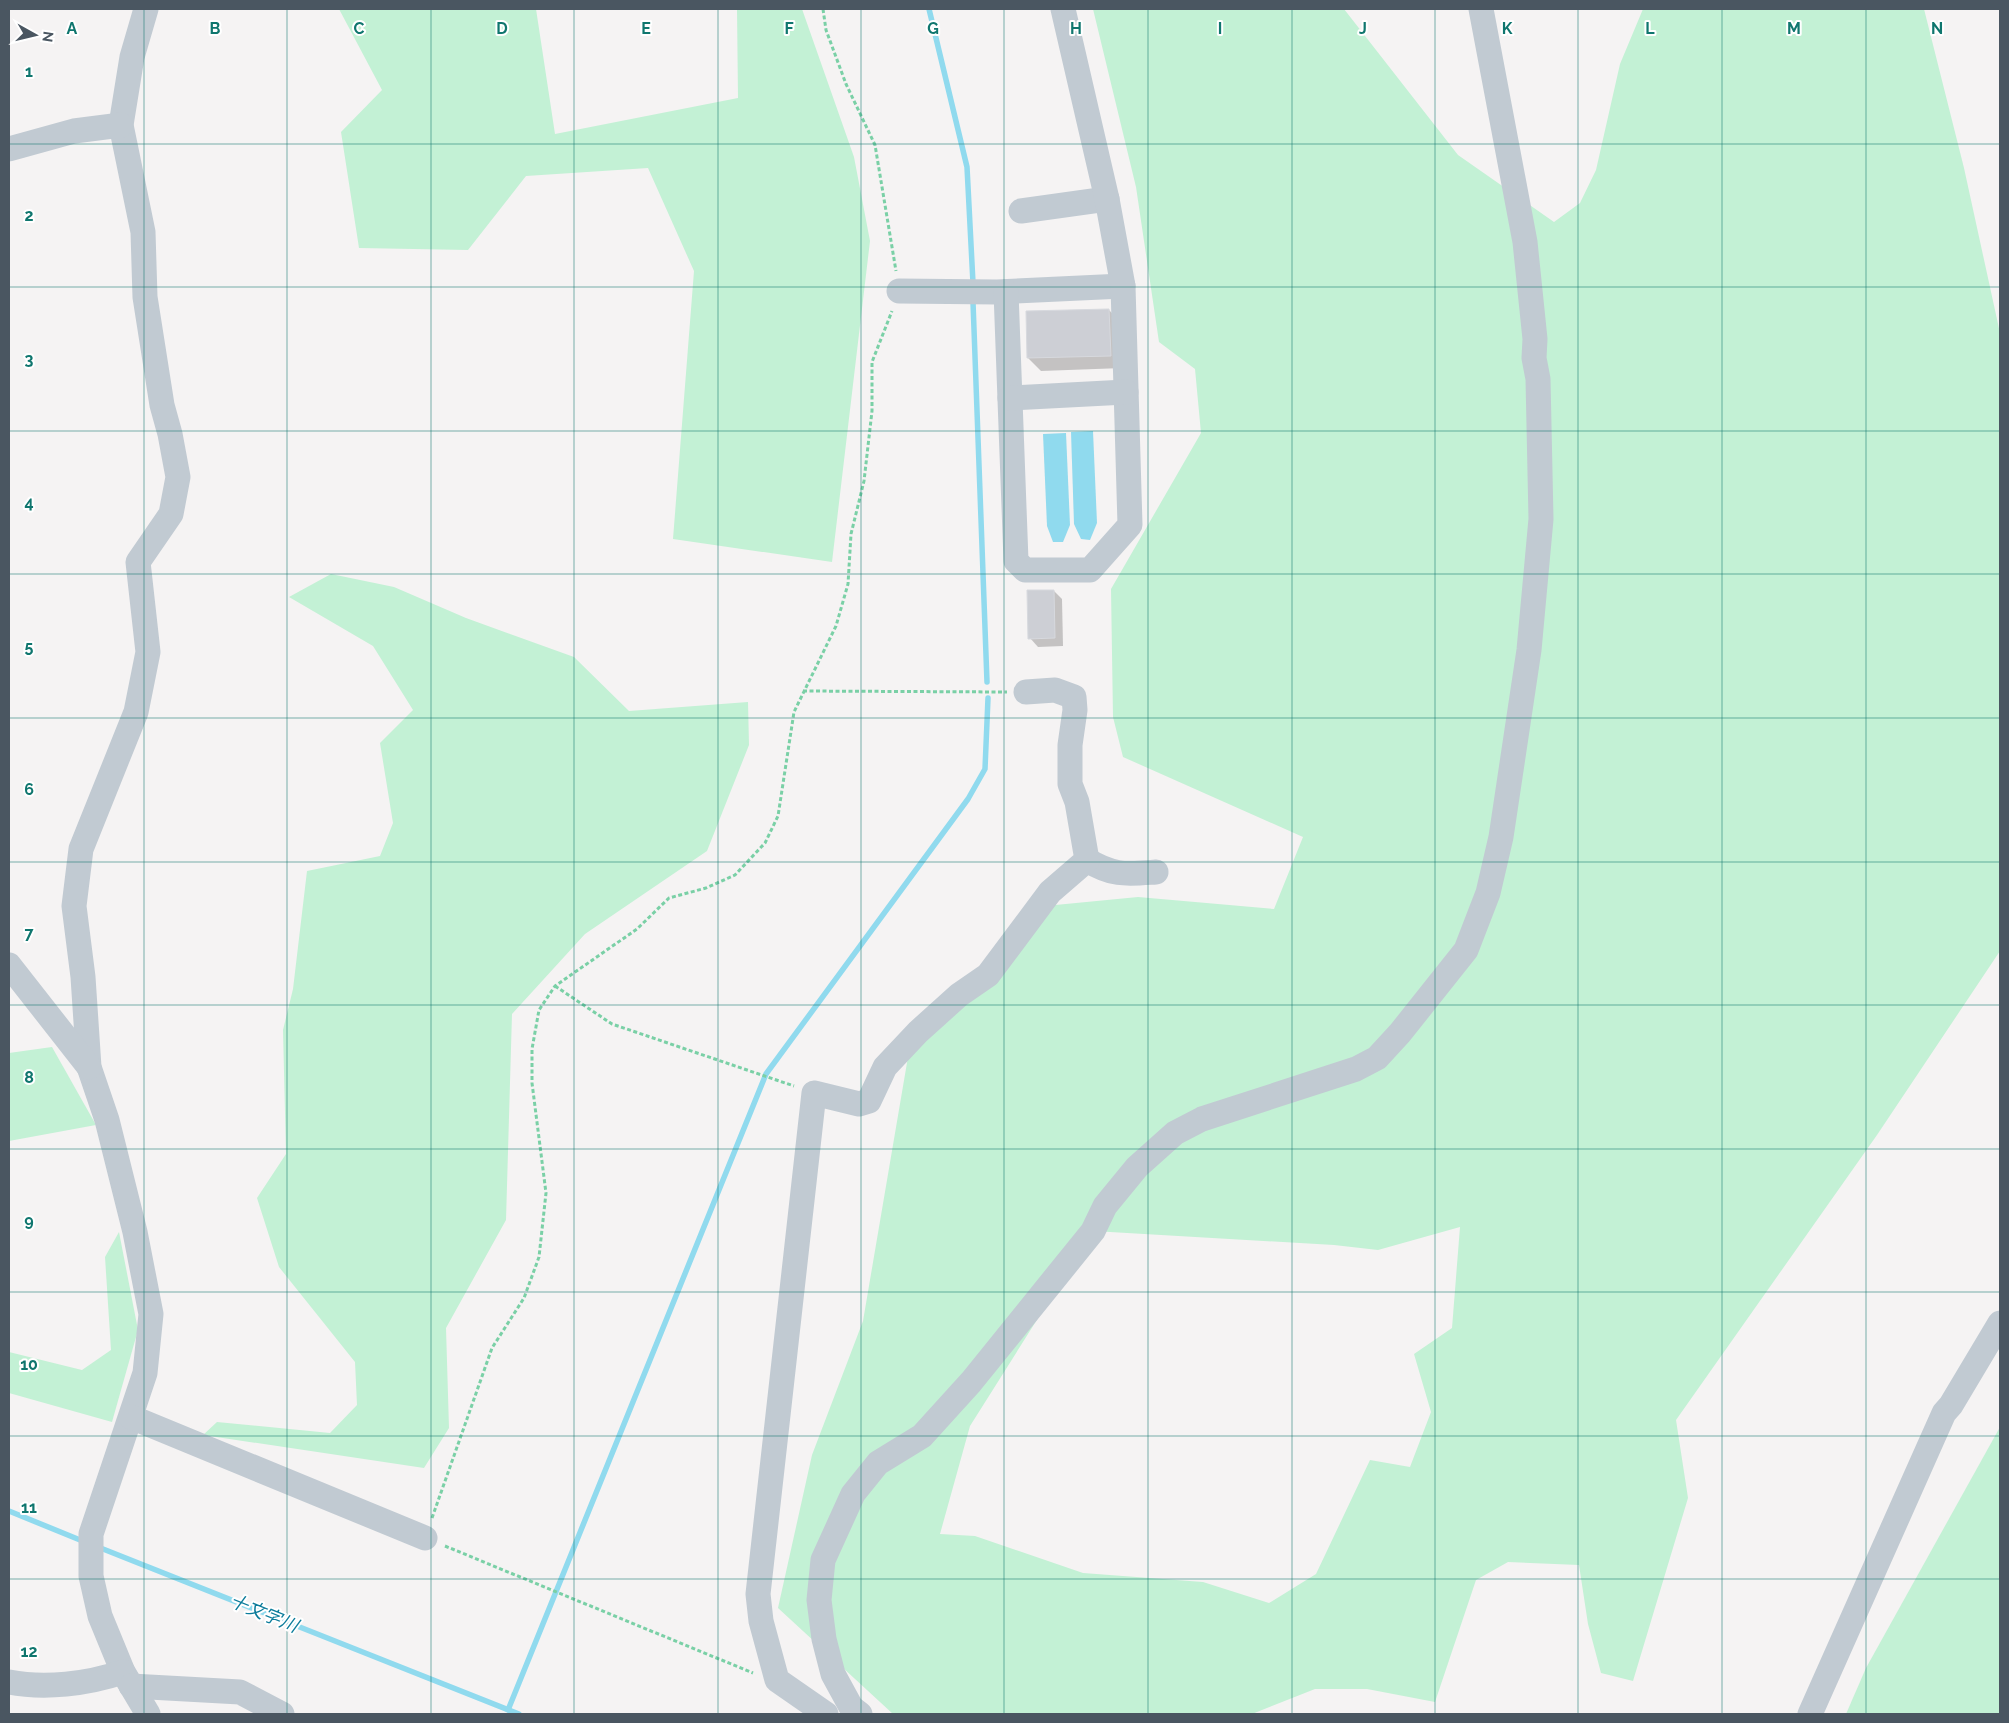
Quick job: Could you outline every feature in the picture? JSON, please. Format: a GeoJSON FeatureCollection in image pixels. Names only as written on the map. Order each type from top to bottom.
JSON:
{"type":"FeatureCollection","features":[{"type":"Feature","properties":{"kind":"street"},"geometry":{"type":"LineString","coordinates":[[146,9],[132,57],[121,125],[142,232],[145,297],[162,405],[170,434],[178,477],[171,514],[138,562],[148,652],[136,712],[81,849],[74,906],[83,977],[89,1067],[107,1120],[135,1232],[151,1314],[145,1373],[91,1534],[91,1576],[100,1616],[127,1679],[148,1714]]}},
{"type":"Feature","properties":{"kind":"street"},"geometry":{"type":"LineString","coordinates":[[1006,292],[1016,561],[1025,570],[1090,570],[1130,525],[1123,286],[1107,199],[1063,9]]}},
{"type":"Feature","properties":{"kind":"street"},"geometry":{"type":"LineString","coordinates":[[860,1714],[851,1707],[833,1674],[824,1639],[819,1600],[823,1560],[853,1494],[878,1463],[922,1436],[965,1388],[1093,1231],[1105,1206],[1137,1167],[1174,1132],[1202,1119],[1356,1068],[1377,1058],[1400,1034],[1466,950],[1488,893],[1501,837],[1528,660],[1541,519],[1538,379],[1534,358],[1535,339],[1525,242],[1481,9]]}},
{"type":"Feature","properties":{"kind":"street"},"geometry":{"type":"LineString","coordinates":[[9,148],[74,131],[121,125]]}},
{"type":"Feature","properties":{"kind":"street"},"geometry":{"type":"LineString","coordinates":[[1021,211],[1107,199]]}},
{"type":"Feature","properties":{"kind":"street"},"geometry":{"type":"LineString","coordinates":[[899,290],[1006,292],[1123,286]]}},
{"type":"Feature","properties":{"kind":"street"},"geometry":{"type":"LineString","coordinates":[[1010,398],[1126,392]]}},
{"type":"Feature","properties":{"kind":"street"},"geometry":{"type":"LineString","coordinates":[[1026,692],[1056,690],[1074,697],[1075,710],[1070,745],[1070,784],[1077,802],[1087,860],[1105,871],[1125,874],[1156,872]]}},
{"type":"Feature","properties":{"kind":"street"},"geometry":{"type":"LineString","coordinates":[[826,1714],[777,1680],[761,1621],[758,1594],[814,1093],[859,1104],[869,1102],[885,1067],[918,1032],[959,995],[988,975],[1050,892],[1087,860]]}},
{"type":"Feature","properties":{"kind":"street"},"geometry":{"type":"LineString","coordinates":[[9,965],[89,1067]]}},
{"type":"Feature","properties":{"kind":"street"},"geometry":{"type":"LineString","coordinates":[[1810,1714],[1944,1413],[1951,1405],[2000,1322]]}},
{"type":"Feature","properties":{"kind":"street"},"geometry":{"type":"LineString","coordinates":[[131,1417],[425,1538]]}},
{"type":"Feature","properties":{"kind":"street"},"geometry":{"type":"LineString","coordinates":[[9,1682],[28,1686],[56,1685],[105,1678],[240,1692],[282,1714]]}},
{"type":"Feature","properties":{"kind":"path"},"geometry":{"type":"LineString","coordinates":[[777,1680],[736,1667],[425,1538],[492,1348],[524,1298],[538,1257],[546,1193],[532,1083],[532,1049],[539,1010],[555,986],[637,929],[669,898],[706,888],[735,874],[765,843],[778,816],[794,712],[836,626],[848,584],[851,534],[864,481],[872,411],[872,362],[899,290],[875,145],[846,84],[826,30],[823,9]]}},
{"type":"Feature","properties":{"kind":"path"},"geometry":{"type":"LineString","coordinates":[[803,692],[1026,692]]}},
{"type":"Feature","properties":{"kind":"path"},"geometry":{"type":"LineString","coordinates":[[555,986],[612,1024],[814,1093]]}},
{"type":"Feature","properties":{"kind":"green space"},"geometry":{"type":"Polygon","coordinates":[[[339,9],[536,9],[555,134],[738,98],[737,9],[802,9],[854,157],[870,241],[832,562],[673,539],[694,271],[648,168],[526,176],[468,250],[359,248],[341,132],[382,90],[339,9]]]}},
{"type":"Feature","properties":{"kind":"green space"},"geometry":{"type":"Polygon","coordinates":[[[1093,9],[1344,9],[1458,155],[1554,222],[1580,203],[1596,170],[1620,64],[1643,9],[1924,9],[1964,168],[2000,333],[2000,951],[1877,1135],[1676,1420],[1688,1498],[1633,1681],[1601,1673],[1588,1624],[1579,1565],[1508,1562],[1476,1580],[1435,1702],[1367,1689],[1315,1689],[1252,1714],[893,1714],[778,1608],[812,1455],[863,1321],[909,1051],[1045,906],[1138,897],[1274,909],[1303,837],[1123,757],[1113,717],[1111,589],[1201,433],[1195,369],[1159,342],[1136,187],[1093,9]],[[1460,1227],[1378,1250],[1334,1245],[1093,1231],[970,1426],[940,1534],[975,1536],[1083,1573],[1203,1582],[1269,1603],[1316,1574],[1370,1460],[1410,1467],[1431,1412],[1414,1354],[1452,1328],[1460,1227]]]}},
{"type":"Feature","properties":{"kind":"green space"},"geometry":{"type":"Polygon","coordinates":[[[331,574],[394,587],[466,618],[574,657],[629,711],[748,702],[749,745],[707,851],[585,934],[512,1014],[506,1220],[446,1328],[449,1428],[424,1468],[203,1435],[217,1422],[330,1433],[357,1405],[355,1362],[279,1267],[257,1198],[286,1154],[283,1030],[293,989],[307,871],[380,856],[393,823],[380,743],[413,710],[373,646],[289,597],[331,574]]]}},
{"type":"Feature","properties":{"kind":"green space"},"geometry":{"type":"Polygon","coordinates":[[[52,1047],[96,1125],[9,1141],[9,1053],[52,1047]]]}},
{"type":"Feature","properties":{"kind":"green space"},"geometry":{"type":"Polygon","coordinates":[[[119,1232],[138,1330],[112,1422],[9,1393],[9,1352],[82,1370],[111,1350],[105,1257],[119,1232]]]}},
{"type":"Feature","properties":{"kind":"green space"},"geometry":{"type":"Polygon","coordinates":[[[2000,1427],[2000,1714],[1846,1714],[1866,1668],[2000,1427]]]}},
{"type":"Feature","properties":{"kind":"water"},"geometry":{"type":"Polygon","coordinates":[[[1093,431],[1097,523],[1090,540],[1081,539],[1074,524],[1071,432],[1093,431]]]}},
{"type":"Feature","properties":{"kind":"water"},"geometry":{"type":"Polygon","coordinates":[[[1066,433],[1070,525],[1063,542],[1053,542],[1047,526],[1043,434],[1066,433]]]}},
{"type":"Feature","properties":{"kind":"building"},"geometry":{"type":"Polygon","coordinates":[[[1109,309],[1111,356],[1027,358],[1026,311],[1109,309]]]}},
{"type":"Feature","properties":{"kind":"building"},"geometry":{"type":"Polygon","coordinates":[[[1027,590],[1054,590],[1055,638],[1028,639],[1027,590]]]}},
{"type":"Feature","properties":{"kind":"waterway"},"geometry":{"type":"LineString","coordinates":[[929,9],[967,167],[973,283]]}},
{"type":"Feature","properties":{"kind":"waterway"},"geometry":{"type":"LineString","coordinates":[[973,302],[987,682]]}},
{"type":"Feature","properties":{"kind":"waterway"},"geometry":{"type":"LineString","coordinates":[[508,1710],[766,1074],[968,799],[985,769],[988,698]]}},
{"type":"Feature","properties":{"kind":"waterway","name":"十文字川"},"geometry":{"type":"LineString","coordinates":[[9,1511],[85,1542]]}},
{"type":"Feature","properties":{"kind":"waterway","name":"十文字川"},"geometry":{"type":"LineString","coordinates":[[98,1547],[519,1714]]}}]}
